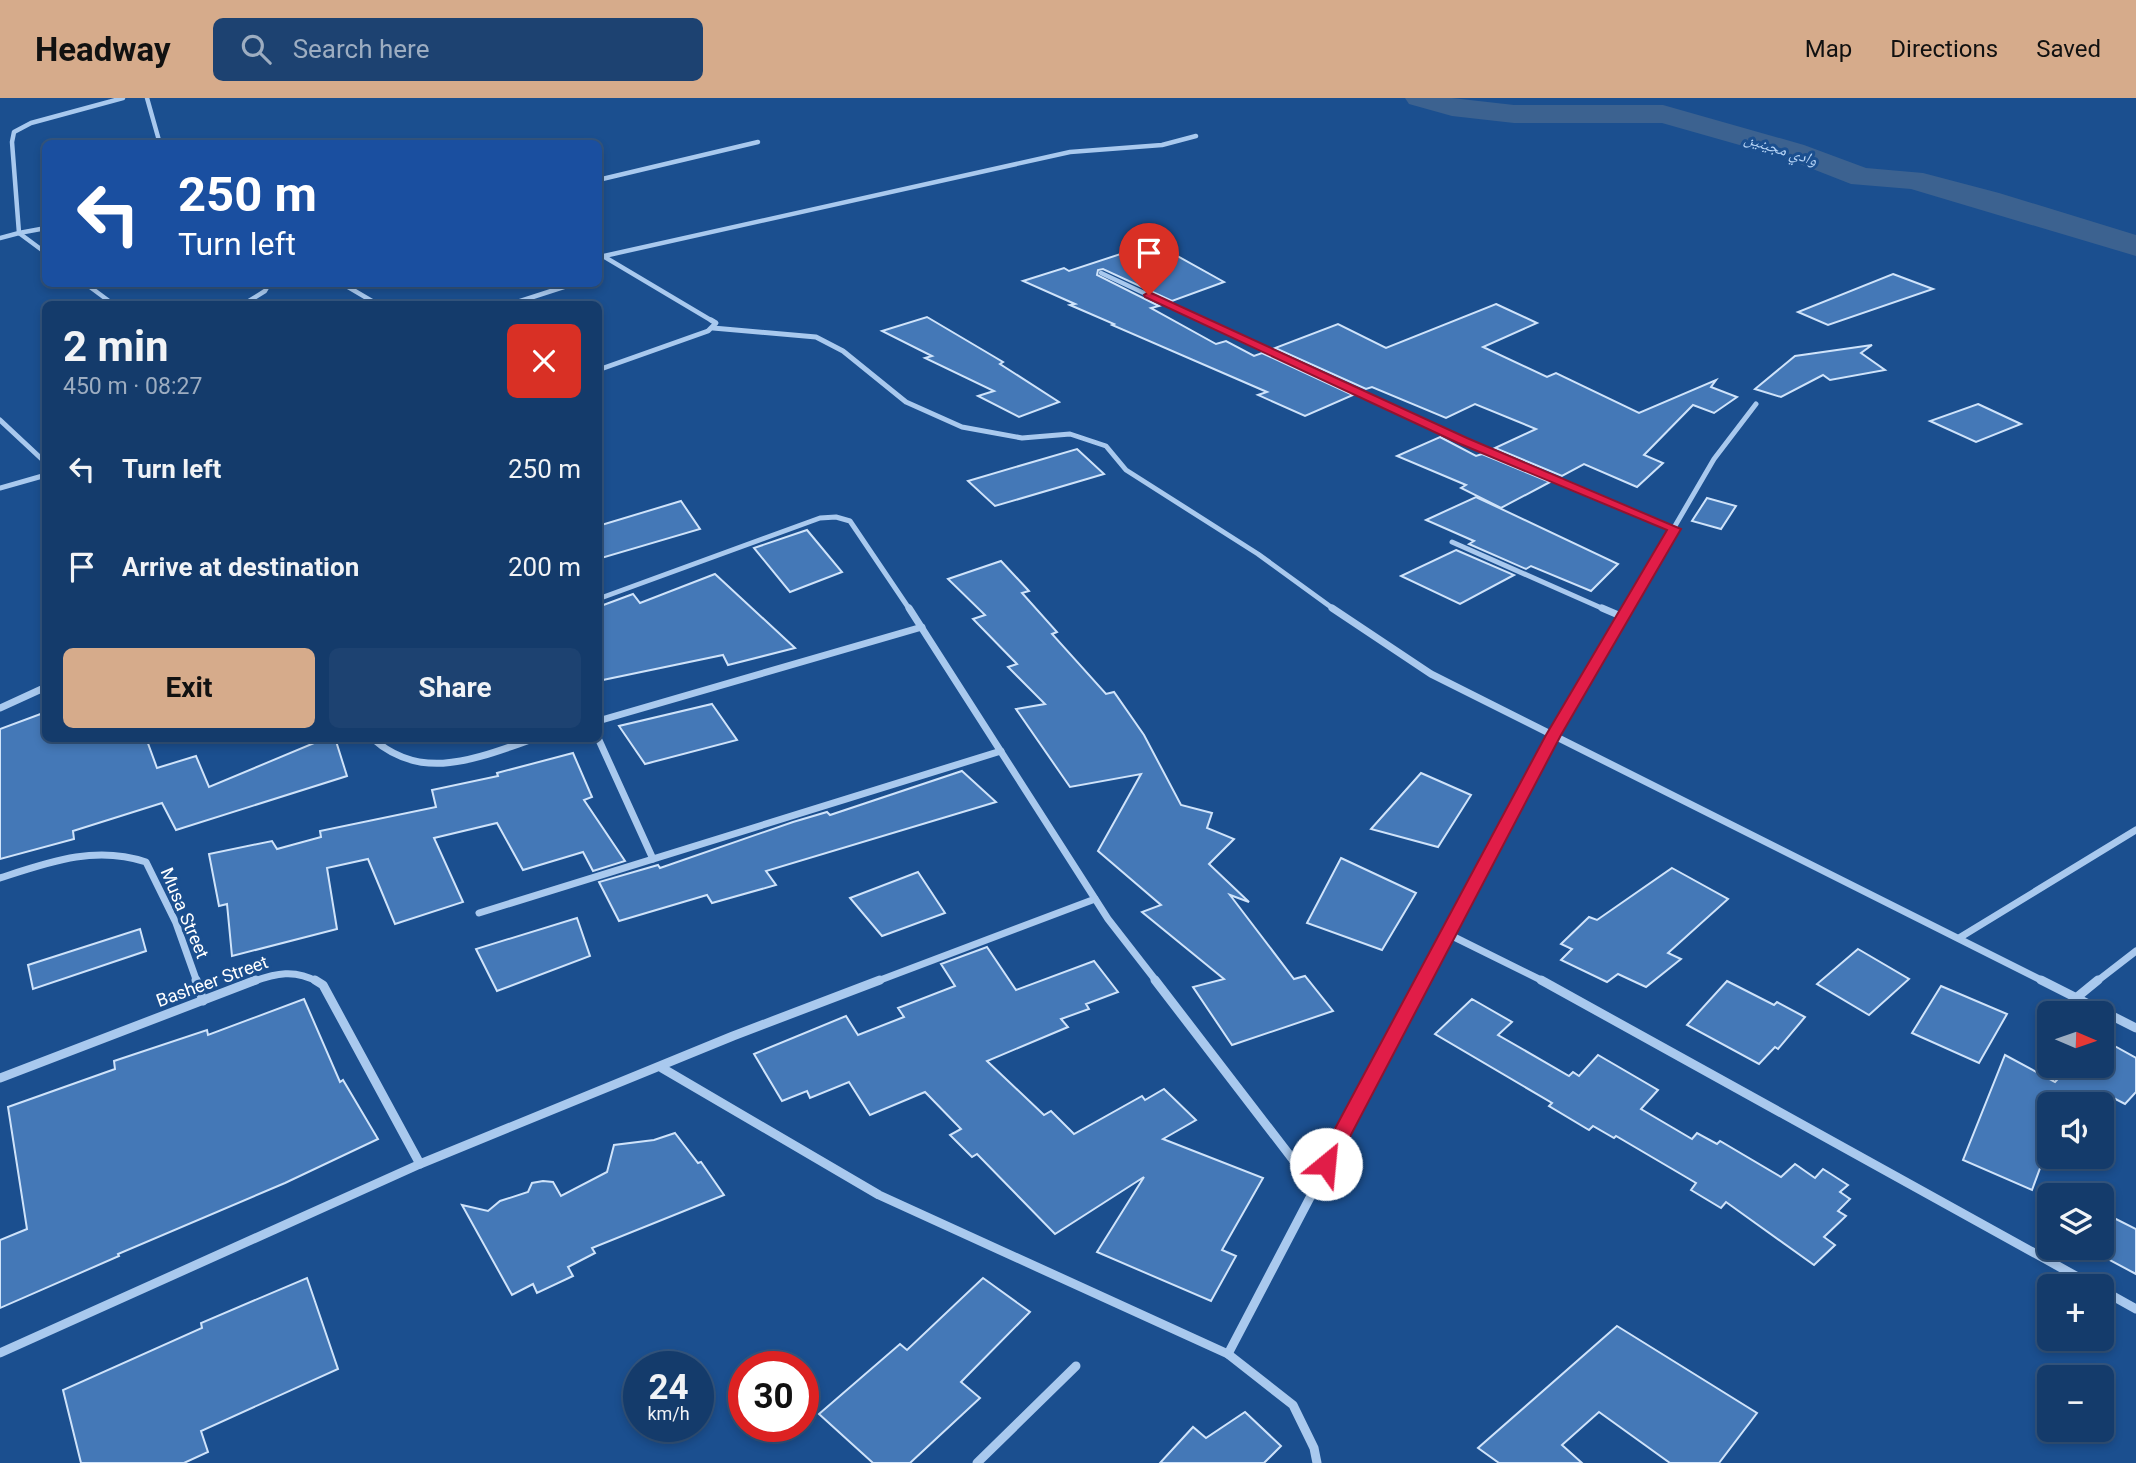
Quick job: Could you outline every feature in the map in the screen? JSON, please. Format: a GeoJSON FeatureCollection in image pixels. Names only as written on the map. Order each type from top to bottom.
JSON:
{"type":"FeatureCollection","features":[{"type":"Feature","properties":{"kind":"street"},"geometry":{"type":"LineString","coordinates":[[82,98],[84,108]]}},
{"type":"Feature","properties":{"kind":"street"},"geometry":{"type":"LineString","coordinates":[[42,250],[19,233],[12,142],[14,132],[31,123],[123,98]]}},
{"type":"Feature","properties":{"kind":"street"},"geometry":{"type":"LineString","coordinates":[[147,98],[159,140]]}},
{"type":"Feature","properties":{"kind":"street"},"geometry":{"type":"LineString","coordinates":[[602,255],[1070,152],[1161,145],[1196,136]]}},
{"type":"Feature","properties":{"kind":"street"},"geometry":{"type":"LineString","coordinates":[[602,179],[758,142]]}},
{"type":"Feature","properties":{"kind":"street"},"geometry":{"type":"LineString","coordinates":[[0,238],[42,229]]}},
{"type":"Feature","properties":{"kind":"street"},"geometry":{"type":"LineString","coordinates":[[602,256],[716,323],[713,328]]}},
{"type":"Feature","properties":{"kind":"street"},"geometry":{"type":"LineString","coordinates":[[1101,273],[1462,440],[1675,529]]}},
{"type":"Feature","properties":{"kind":"street"},"geometry":{"type":"LineString","coordinates":[[90,287],[109,301]]}},
{"type":"Feature","properties":{"kind":"street"},"geometry":{"type":"LineString","coordinates":[[249,301],[267,287]]}},
{"type":"Feature","properties":{"kind":"street"},"geometry":{"type":"LineString","coordinates":[[348,287],[372,301]]}},
{"type":"Feature","properties":{"kind":"street"},"geometry":{"type":"LineString","coordinates":[[520,301],[564,287]]}},
{"type":"Feature","properties":{"kind":"street"},"geometry":{"type":"LineString","coordinates":[[602,369],[713,328],[816,337],[843,351],[906,402],[962,426],[1022,438],[1070,434],[1106,446],[1126,470],[1258,554],[1350,621],[1432,674],[2136,1028]]}},
{"type":"Feature","properties":{"kind":"street"},"geometry":{"type":"LineString","coordinates":[[1228,1354],[1553,735],[1714,459],[1756,404]]}},
{"type":"Feature","properties":{"kind":"street"},"geometry":{"type":"LineString","coordinates":[[0,420],[42,459]]}},
{"type":"Feature","properties":{"kind":"street"},"geometry":{"type":"LineString","coordinates":[[0,488],[42,476]]}},
{"type":"Feature","properties":{"kind":"street"},"geometry":{"type":"LineString","coordinates":[[602,598],[820,518],[850,520],[922,627],[1108,919],[1314,1187]]}},
{"type":"Feature","properties":{"kind":"street"},"geometry":{"type":"LineString","coordinates":[[1452,542],[1623,617]]}},
{"type":"Feature","properties":{"kind":"street"},"geometry":{"type":"LineString","coordinates":[[602,719],[922,627]]}},
{"type":"Feature","properties":{"kind":"street"},"geometry":{"type":"LineString","coordinates":[[0,708],[42,689]]}},
{"type":"Feature","properties":{"kind":"street"},"geometry":{"type":"LineString","coordinates":[[377,742],[399,758],[434,763],[461,760],[522,742]]}},
{"type":"Feature","properties":{"kind":"street"},"geometry":{"type":"LineString","coordinates":[[600,742],[653,859]]}},
{"type":"Feature","properties":{"kind":"street"},"geometry":{"type":"LineString","coordinates":[[479,913],[1001,751]]}},
{"type":"Feature","properties":{"kind":"street"},"geometry":{"type":"LineString","coordinates":[[1959,938],[2136,830]]}},
{"type":"Feature","properties":{"kind":"street","name":"Musa Street"},"geometry":{"type":"LineString","coordinates":[[0,878],[58,859],[100,852],[128,855],[146,862],[176,923],[204,1000]]}},
{"type":"Feature","properties":{"kind":"street"},"geometry":{"type":"LineString","coordinates":[[0,1353],[420,1164],[733,1037],[1095,899]]}},
{"type":"Feature","properties":{"kind":"street"},"geometry":{"type":"LineString","coordinates":[[1448,934],[1526,972],[2072,1274]]}},
{"type":"Feature","properties":{"kind":"street"},"geometry":{"type":"LineString","coordinates":[[2076,998],[2136,951]]}},
{"type":"Feature","properties":{"kind":"street","name":"Basheer Street"},"geometry":{"type":"LineString","coordinates":[[0,1079],[276,973],[304,974],[323,985],[420,1164]]}},
{"type":"Feature","properties":{"kind":"street"},"geometry":{"type":"LineString","coordinates":[[662,1068],[879,1195],[1228,1354],[1293,1405],[1314,1448],[1317,1463]]}},
{"type":"Feature","properties":{"kind":"street"},"geometry":{"type":"LineString","coordinates":[[2114,1297],[2136,1309]]}},
{"type":"Feature","properties":{"kind":"street"},"geometry":{"type":"LineString","coordinates":[[977,1463],[1076,1366]]}},
{"type":"Feature","properties":{"kind":"building"},"geometry":{"type":"Polygon","coordinates":[[[1154,243],[1224,282],[1172,301],[1103,269],[1098,270],[1097,275],[1159,306],[1151,308],[1216,344],[1226,341],[1254,356],[1262,353],[1353,395],[1305,416],[1258,395],[1267,392],[1112,325],[1114,324],[1070,305],[1075,304],[1023,281],[1064,268],[1069,271],[1154,243]]]}},
{"type":"Feature","properties":{"kind":"building"},"geometry":{"type":"Polygon","coordinates":[[[1893,274],[1933,289],[1828,325],[1798,312],[1893,274]]]}},
{"type":"Feature","properties":{"kind":"building"},"geometry":{"type":"Polygon","coordinates":[[[1496,304],[1537,323],[1483,347],[1547,377],[1556,373],[1639,413],[1716,380],[1711,387],[1737,397],[1714,413],[1693,405],[1644,455],[1663,463],[1637,487],[1584,464],[1562,476],[1495,448],[1536,429],[1475,404],[1446,418],[1372,387],[1366,389],[1275,348],[1338,324],[1386,348],[1496,304]]]}},
{"type":"Feature","properties":{"kind":"building"},"geometry":{"type":"Polygon","coordinates":[[[927,317],[1003,362],[1000,364],[1059,402],[1019,417],[978,396],[994,391],[925,358],[932,356],[882,331],[927,317]]]}},
{"type":"Feature","properties":{"kind":"building"},"geometry":{"type":"Polygon","coordinates":[[[1872,345],[1861,353],[1885,370],[1830,380],[1823,375],[1781,397],[1755,389],[1795,356],[1872,345]]]}},
{"type":"Feature","properties":{"kind":"building"},"geometry":{"type":"Polygon","coordinates":[[[1978,404],[2021,424],[1976,442],[1930,421],[1978,404]]]}},
{"type":"Feature","properties":{"kind":"building"},"geometry":{"type":"Polygon","coordinates":[[[1440,437],[1476,456],[1482,454],[1550,482],[1501,508],[1461,488],[1466,485],[1397,456],[1440,437]]]}},
{"type":"Feature","properties":{"kind":"building"},"geometry":{"type":"Polygon","coordinates":[[[1077,449],[1104,474],[995,506],[968,481],[1077,449]]]}},
{"type":"Feature","properties":{"kind":"building"},"geometry":{"type":"Polygon","coordinates":[[[1476,497],[1618,564],[1591,591],[1531,566],[1526,569],[1469,544],[1474,541],[1426,520],[1476,497]]]}},
{"type":"Feature","properties":{"kind":"building"},"geometry":{"type":"Polygon","coordinates":[[[1707,498],[1736,506],[1721,529],[1692,521],[1707,498]]]}},
{"type":"Feature","properties":{"kind":"building"},"geometry":{"type":"Polygon","coordinates":[[[681,501],[700,529],[602,558],[602,525],[681,501]]]}},
{"type":"Feature","properties":{"kind":"building"},"geometry":{"type":"Polygon","coordinates":[[[807,530],[842,572],[790,592],[754,548],[807,530]]]}},
{"type":"Feature","properties":{"kind":"building"},"geometry":{"type":"Polygon","coordinates":[[[1456,550],[1514,575],[1460,604],[1401,576],[1456,550]]]}},
{"type":"Feature","properties":{"kind":"building"},"geometry":{"type":"Polygon","coordinates":[[[1001,561],[1029,591],[1022,593],[1057,632],[1052,634],[1106,694],[1114,692],[1144,735],[1181,805],[1212,813],[1207,828],[1234,839],[1209,864],[1249,902],[1230,895],[1294,979],[1305,976],[1333,1011],[1232,1045],[1193,987],[1224,979],[1142,912],[1161,905],[1098,851],[1141,774],[1070,787],[1016,709],[1045,704],[1008,667],[1017,664],[973,619],[985,615],[948,579],[1001,561]]]}},
{"type":"Feature","properties":{"kind":"building"},"geometry":{"type":"Polygon","coordinates":[[[715,574],[795,648],[728,665],[723,655],[602,680],[602,606],[633,594],[640,603],[715,574]]]}},
{"type":"Feature","properties":{"kind":"building"},"geometry":{"type":"Polygon","coordinates":[[[712,704],[737,740],[645,764],[619,726],[712,704]]]}},
{"type":"Feature","properties":{"kind":"building"},"geometry":{"type":"Polygon","coordinates":[[[42,713],[42,742],[147,742],[157,768],[196,756],[209,787],[316,742],[336,742],[347,776],[176,830],[162,803],[73,831],[74,839],[0,859],[0,729],[42,713]]]}},
{"type":"Feature","properties":{"kind":"building"},"geometry":{"type":"Polygon","coordinates":[[[573,753],[592,797],[584,800],[625,861],[593,871],[583,852],[523,870],[497,823],[434,838],[463,902],[395,924],[368,859],[327,868],[337,929],[232,956],[227,904],[219,906],[209,854],[272,841],[277,849],[321,837],[320,831],[436,807],[432,790],[498,776],[497,773],[573,753]]]}},
{"type":"Feature","properties":{"kind":"building"},"geometry":{"type":"Polygon","coordinates":[[[962,771],[996,802],[766,871],[776,885],[712,903],[707,895],[619,921],[599,882],[658,865],[660,868],[793,822],[827,812],[830,815],[962,771]]]}},
{"type":"Feature","properties":{"kind":"building"},"geometry":{"type":"Polygon","coordinates":[[[1421,773],[1471,795],[1438,847],[1371,829],[1421,773]]]}},
{"type":"Feature","properties":{"kind":"building"},"geometry":{"type":"Polygon","coordinates":[[[1341,858],[1416,893],[1382,950],[1307,923],[1341,858]]]}},
{"type":"Feature","properties":{"kind":"building"},"geometry":{"type":"Polygon","coordinates":[[[1672,868],[1728,899],[1668,953],[1681,959],[1646,987],[1618,974],[1607,982],[1561,960],[1572,949],[1561,944],[1589,917],[1597,920],[1672,868]]]}},
{"type":"Feature","properties":{"kind":"building"},"geometry":{"type":"Polygon","coordinates":[[[918,872],[945,913],[882,936],[850,898],[918,872]]]}},
{"type":"Feature","properties":{"kind":"building"},"geometry":{"type":"Polygon","coordinates":[[[577,918],[590,956],[497,991],[476,949],[577,918]]]}},
{"type":"Feature","properties":{"kind":"building"},"geometry":{"type":"Polygon","coordinates":[[[140,929],[146,951],[33,989],[28,965],[140,929]]]}},
{"type":"Feature","properties":{"kind":"building"},"geometry":{"type":"Polygon","coordinates":[[[987,947],[1016,990],[1094,961],[1118,992],[1086,1004],[1089,1009],[1061,1019],[1068,1027],[987,1061],[1044,1115],[1051,1111],[1074,1134],[1142,1096],[1145,1100],[1164,1089],[1196,1120],[1163,1139],[1263,1178],[1222,1250],[1236,1256],[1211,1301],[1097,1252],[1144,1177],[1055,1234],[977,1154],[972,1157],[950,1135],[961,1129],[925,1092],[870,1115],[849,1082],[810,1098],[807,1091],[782,1101],[754,1054],[846,1016],[858,1035],[904,1017],[898,1008],[955,986],[941,964],[987,947]]]}},
{"type":"Feature","properties":{"kind":"building"},"geometry":{"type":"Polygon","coordinates":[[[1858,949],[1909,979],[1869,1015],[1817,984],[1858,949]]]}},
{"type":"Feature","properties":{"kind":"building"},"geometry":{"type":"Polygon","coordinates":[[[1727,981],[1805,1017],[1778,1049],[1775,1047],[1759,1064],[1687,1025],[1727,981]]]}},
{"type":"Feature","properties":{"kind":"building"},"geometry":{"type":"Polygon","coordinates":[[[1941,986],[2007,1014],[1979,1063],[1912,1033],[1941,986]]]}},
{"type":"Feature","properties":{"kind":"building"},"geometry":{"type":"Polygon","coordinates":[[[304,999],[340,1082],[343,1080],[378,1139],[285,1183],[0,1308],[0,1240],[27,1229],[8,1107],[115,1069],[114,1061],[207,1030],[208,1035],[304,999]]]}},
{"type":"Feature","properties":{"kind":"building"},"geometry":{"type":"Polygon","coordinates":[[[1472,999],[1512,1022],[1498,1035],[1569,1076],[1573,1072],[1579,1076],[1598,1055],[1658,1090],[1641,1109],[1692,1139],[1697,1133],[1717,1144],[1720,1141],[1781,1177],[1795,1164],[1815,1178],[1823,1169],[1848,1185],[1840,1192],[1850,1199],[1838,1211],[1846,1216],[1824,1237],[1835,1245],[1814,1265],[1726,1202],[1721,1208],[1691,1190],[1696,1183],[1616,1136],[1614,1138],[1593,1126],[1589,1130],[1549,1106],[1552,1103],[1435,1034],[1472,999]]]}},
{"type":"Feature","properties":{"kind":"building"},"geometry":{"type":"Polygon","coordinates":[[[2114,1046],[2136,1058],[2136,1092],[2125,1104],[2114,1098],[2114,1092],[2037,1092],[2037,1169],[2040,1169],[2032,1190],[1963,1160],[2005,1055],[2037,1072],[2037,1078],[2048,1078],[2055,1082],[2059,1078],[2114,1078],[2114,1046]]]}},
{"type":"Feature","properties":{"kind":"building"},"geometry":{"type":"Polygon","coordinates":[[[675,1133],[698,1163],[701,1162],[724,1195],[592,1248],[595,1253],[568,1267],[573,1276],[537,1293],[533,1284],[512,1295],[462,1205],[488,1211],[500,1201],[528,1192],[532,1183],[543,1181],[553,1182],[561,1196],[607,1172],[614,1145],[654,1140],[675,1133]]]}},
{"type":"Feature","properties":{"kind":"building"},"geometry":{"type":"Polygon","coordinates":[[[2114,1218],[2136,1229],[2136,1274],[2110,1260],[2114,1260],[2114,1218]]]}},
{"type":"Feature","properties":{"kind":"building"},"geometry":{"type":"Polygon","coordinates":[[[307,1278],[338,1369],[201,1431],[208,1452],[184,1463],[81,1463],[63,1390],[202,1328],[201,1323],[307,1278]]]}},
{"type":"Feature","properties":{"kind":"building"},"geometry":{"type":"Polygon","coordinates":[[[983,1278],[1030,1312],[961,1382],[980,1398],[910,1463],[873,1463],[819,1414],[900,1344],[907,1350],[983,1278]]]}},
{"type":"Feature","properties":{"kind":"building"},"geometry":{"type":"Polygon","coordinates":[[[1617,1326],[1757,1413],[1719,1463],[1670,1463],[1599,1412],[1562,1445],[1582,1463],[1499,1463],[1478,1448],[1617,1326]]]}},
{"type":"Feature","properties":{"kind":"building"},"geometry":{"type":"Polygon","coordinates":[[[1245,1412],[1281,1446],[1264,1463],[1160,1463],[1193,1427],[1206,1438],[1245,1412]]]}},
{"type":"Feature","properties":{"kind":"waterway","name":"وادي مجينين"},"geometry":{"type":"LineString","coordinates":[[1419,98],[1452,107],[1514,114],[1663,114],[1793,151],[1862,177],[1912,180],[1988,200],[2136,246]]}},
{"type":"Feature","properties":{"kind":"route"},"geometry":{"type":"LineString","coordinates":[[1149,295],[1462,440],[1675,529],[1553,735],[1326,1164]]}}]}
